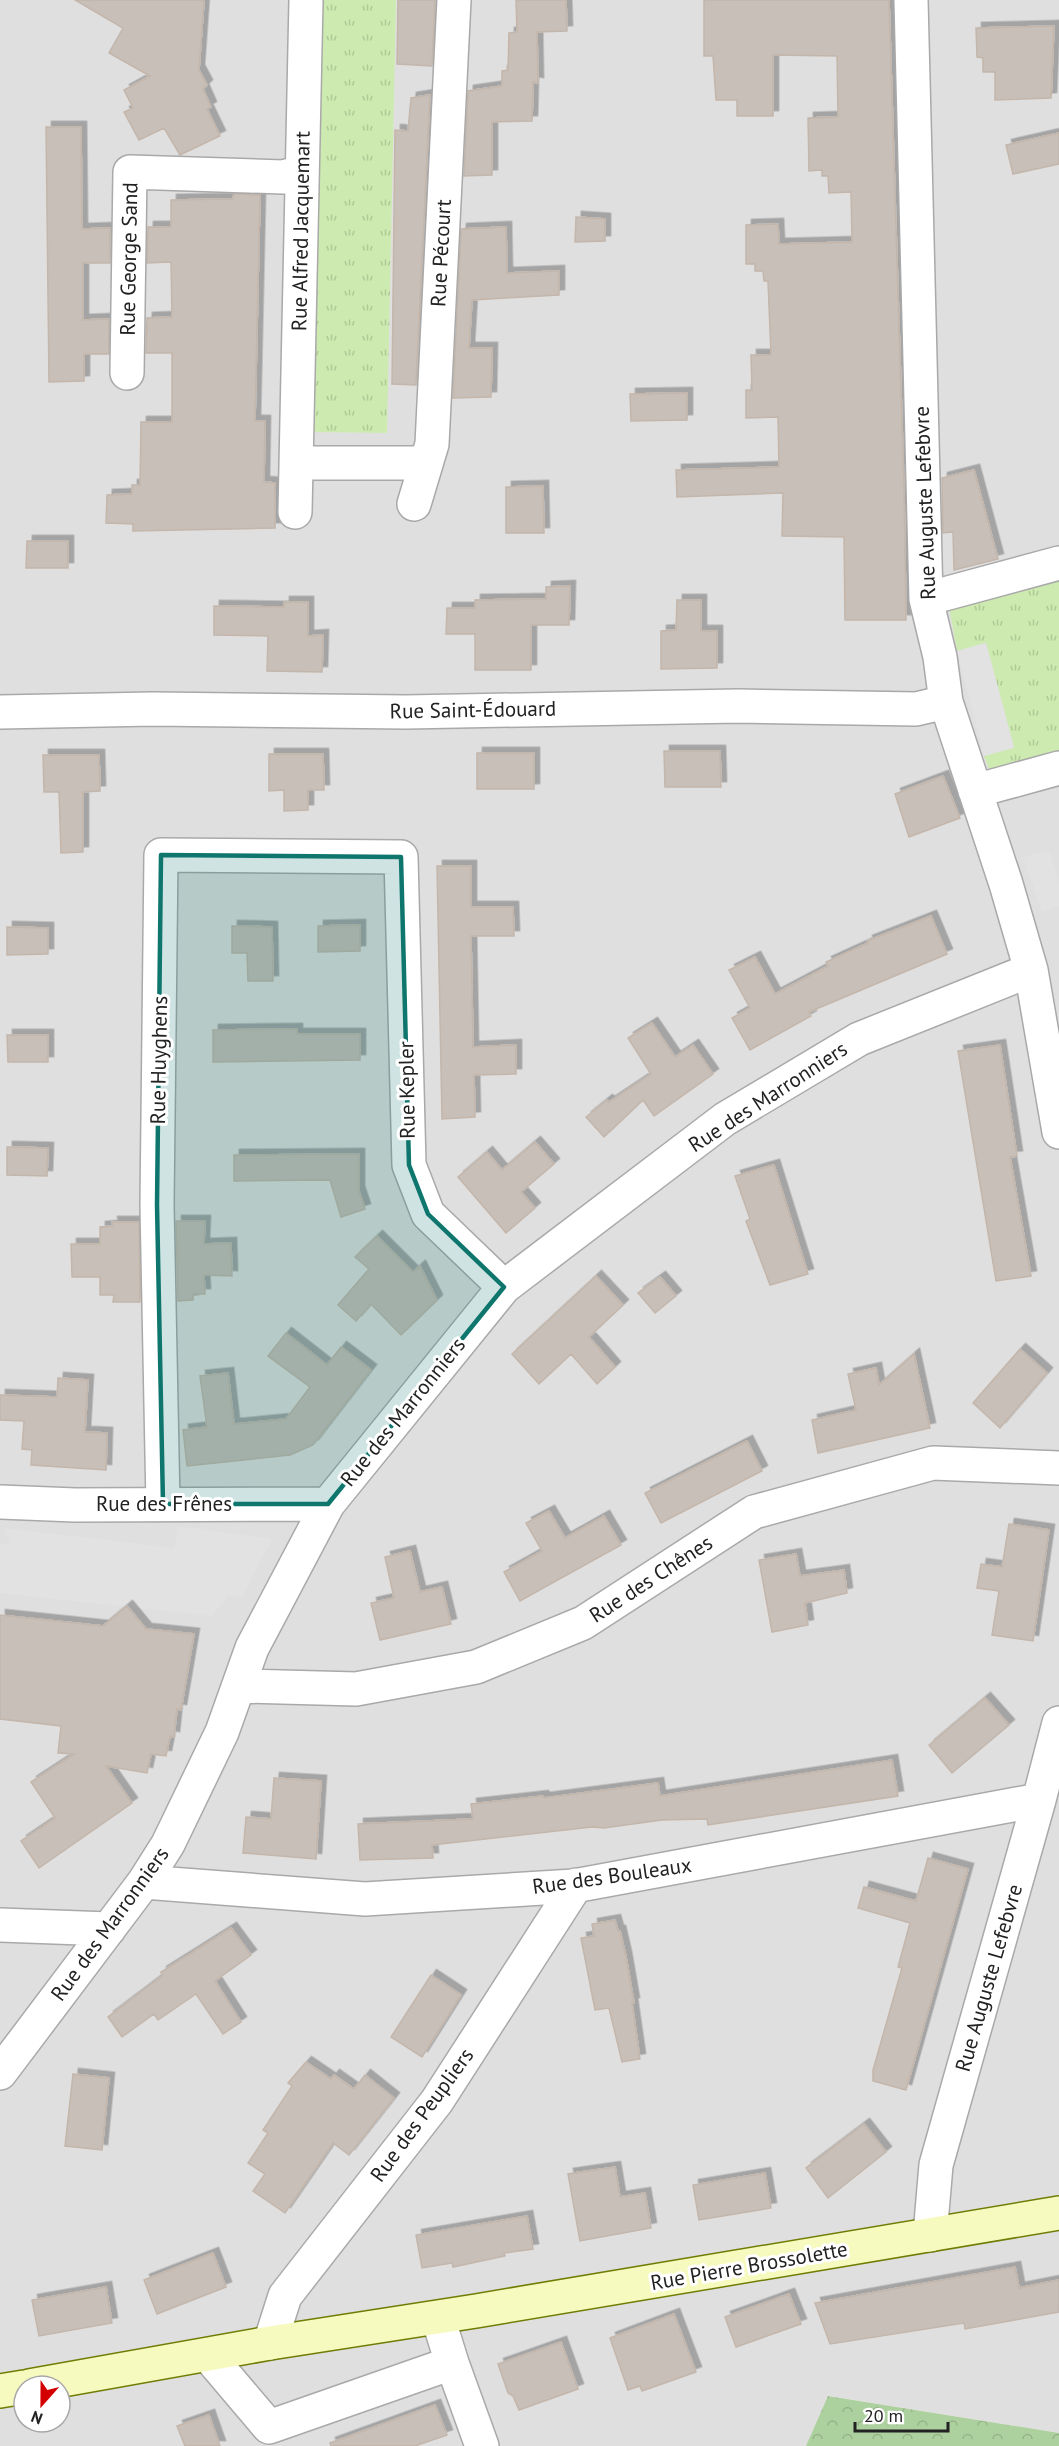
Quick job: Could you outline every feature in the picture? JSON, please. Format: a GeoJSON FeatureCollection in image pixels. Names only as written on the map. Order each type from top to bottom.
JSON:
{"type":"FeatureCollection","features":[{"type":"Feature","properties":{"kind":"street","name":"Rue Alfred Jacquemart"},"geometry":{"type":"LineString","coordinates":[[295,512],[306,0]]}},
{"type":"Feature","properties":{"kind":"street","name":"Rue Pécourt"},"geometry":{"type":"LineString","coordinates":[[414,504],[432,444],[454,0]]}},
{"type":"Feature","properties":{"kind":"street","name":"Rue Auguste Lefebvre"},"geometry":{"type":"LineString","coordinates":[[911,0],[926,599],[946,702],[1031,969],[1059,1132]]}},
{"type":"Feature","properties":{"kind":"street","name":"Rue George Sand"},"geometry":{"type":"LineString","coordinates":[[127,373],[130,172],[283,177],[302,172]]}},
{"type":"Feature","properties":{"kind":"street"},"geometry":{"type":"LineString","coordinates":[[296,463],[426,463]]}},
{"type":"Feature","properties":{"kind":"street"},"geometry":{"type":"LineString","coordinates":[[926,599],[1059,563]]}},
{"type":"Feature","properties":{"kind":"street","name":"Rue Saint-Édouard"},"geometry":{"type":"LineString","coordinates":[[0,712],[153,709],[399,712],[738,706],[916,709],[946,702]]}},
{"type":"Feature","properties":{"kind":"street"},"geometry":{"type":"LineString","coordinates":[[975,791],[1059,768]]}},
{"type":"Feature","properties":{"kind":"street","name":"Rue Huyghens"},"geometry":{"type":"LineString","coordinates":[[163,1504],[157,1205],[160,855],[401,857]]}},
{"type":"Feature","properties":{"kind":"street","name":"Rue Kepler"},"geometry":{"type":"LineString","coordinates":[[401,857],[409,1165],[428,1214],[504,1287]]}},
{"type":"Feature","properties":{"kind":"street","name":"Rue des Marronniers"},"geometry":{"type":"LineString","coordinates":[[0,2073],[144,1882],[168,1844],[222,1732],[252,1648],[328,1504],[504,1287],[725,1119],[859,1039],[1031,969]]}},
{"type":"Feature","properties":{"kind":"street","name":"Rue des Chênes"},"geometry":{"type":"LineString","coordinates":[[240,1686],[356,1689],[477,1667],[583,1623],[754,1512],[933,1463],[1059,1468]]}},
{"type":"Feature","properties":{"kind":"street","name":"Rue des Frênes"},"geometry":{"type":"LineString","coordinates":[[0,1502],[75,1505],[328,1504]]}},
{"type":"Feature","properties":{"kind":"street","name":"Rue Auguste Lefebvre"},"geometry":{"type":"LineString","coordinates":[[930,2235],[936,2165],[1040,1800],[1059,1723]]}},
{"type":"Feature","properties":{"kind":"street","name":"Rue des Bouleaux"},"geometry":{"type":"LineString","coordinates":[[144,1882],[365,1899],[576,1885],[1040,1800]]}},
{"type":"Feature","properties":{"kind":"street","name":"Rue des Peupliers"},"geometry":{"type":"LineString","coordinates":[[270,2343],[285,2296],[436,2101],[576,1885]]}},
{"type":"Feature","properties":{"kind":"street"},"geometry":{"type":"LineString","coordinates":[[0,1925],[109,1929]]}},
{"type":"Feature","properties":{"kind":"street","name":"Rue Pierre Brossolette"},"geometry":{"type":"LineString","coordinates":[[72,2379],[270,2343],[438,2318],[1059,2213]]}},
{"type":"Feature","properties":{"kind":"street"},"geometry":{"type":"LineString","coordinates":[[438,2318],[482,2446]]}},
{"type":"Feature","properties":{"kind":"street"},"geometry":{"type":"LineString","coordinates":[[208,2355],[269,2427],[452,2363]]}},
{"type":"Feature","properties":{"kind":"highlighted area"},"geometry":{"type":"Polygon","coordinates":[[[161,855],[401,857],[409,1165],[428,1214],[504,1287],[328,1504],[163,1504],[157,1205],[161,855]]]}},
{"type":"Feature","properties":{"kind":"shaded area"},"geometry":{"type":"Polygon","coordinates":[[[0,0],[1059,0],[1059,2433],[829,2396],[806,2446],[0,2446],[0,0]]]}},
{"type":"Feature","properties":{"kind":"shaded area"},"geometry":{"type":"Polygon","coordinates":[[[986,643],[1014,748],[984,756],[957,651],[986,643]]]}},
{"type":"Feature","properties":{"kind":"shaded area"},"geometry":{"type":"Polygon","coordinates":[[[1049,850],[1059,882],[1059,906],[1042,911],[1023,857],[1049,850]]]}},
{"type":"Feature","properties":{"kind":"shaded area"},"geometry":{"type":"Polygon","coordinates":[[[178,1526],[272,1539],[242,1597],[228,1596],[212,1616],[0,1593],[0,1544],[10,1544],[4,1528],[174,1548],[178,1526]]]}},
{"type":"Feature","properties":{"kind":"green space"},"geometry":{"type":"Polygon","coordinates":[[[319,0],[396,0],[387,433],[309,432],[319,0]]]}},
{"type":"Feature","properties":{"kind":"green space"},"geometry":{"type":"Polygon","coordinates":[[[1059,573],[1059,752],[989,769],[984,756],[1014,747],[986,643],[957,651],[948,601],[1059,573]]]}},
{"type":"Feature","properties":{"kind":"green space"},"geometry":{"type":"Polygon","coordinates":[[[828,2396],[1059,2433],[1059,2446],[806,2446],[828,2396]]]}},
{"type":"Feature","properties":{"kind":"building"},"geometry":{"type":"Polygon","coordinates":[[[75,0],[204,0],[199,70],[207,85],[203,89],[211,107],[207,109],[220,136],[180,155],[164,128],[139,140],[124,112],[133,108],[124,90],[150,76],[109,53],[123,28],[75,0]]]}},
{"type":"Feature","properties":{"kind":"building"},"geometry":{"type":"Polygon","coordinates":[[[398,0],[435,0],[432,66],[397,64],[398,0]]]}},
{"type":"Feature","properties":{"kind":"building"},"geometry":{"type":"Polygon","coordinates":[[[516,0],[566,0],[567,31],[537,32],[538,83],[533,82],[532,121],[492,122],[492,175],[464,176],[468,91],[502,86],[502,71],[508,70],[509,33],[517,32],[516,0]]]}},
{"type":"Feature","properties":{"kind":"building"},"geometry":{"type":"Polygon","coordinates":[[[704,0],[889,0],[906,620],[845,620],[844,537],[782,536],[783,493],[677,497],[676,470],[779,467],[778,417],[746,418],[746,390],[752,390],[751,355],[771,355],[768,281],[764,281],[763,271],[755,271],[755,264],[746,264],[746,225],[778,224],[779,244],[852,242],[851,192],[829,193],[828,176],[822,176],[822,170],[809,171],[808,118],[838,117],[837,56],[773,55],[773,116],[737,116],[737,100],[716,100],[713,56],[704,56],[704,0]]]}},
{"type":"Feature","properties":{"kind":"building"},"geometry":{"type":"Polygon","coordinates":[[[1054,26],[1051,98],[995,100],[995,72],[983,72],[983,58],[977,57],[976,28],[1054,26]]]}},
{"type":"Feature","properties":{"kind":"building"},"geometry":{"type":"Polygon","coordinates":[[[430,95],[416,385],[392,384],[395,130],[408,131],[411,98],[430,95]]]}},
{"type":"Feature","properties":{"kind":"building"},"geometry":{"type":"Polygon","coordinates":[[[46,127],[81,127],[82,229],[110,228],[110,263],[83,263],[83,320],[109,319],[109,354],[84,354],[84,381],[49,382],[46,127]]]}},
{"type":"Feature","properties":{"kind":"building"},"geometry":{"type":"Polygon","coordinates":[[[1059,133],[1059,164],[1013,174],[1006,145],[1059,133]]]}},
{"type":"Feature","properties":{"kind":"building"},"geometry":{"type":"Polygon","coordinates":[[[234,194],[260,195],[255,421],[265,421],[264,482],[275,483],[275,528],[133,531],[133,524],[106,523],[107,495],[132,494],[132,485],[140,485],[141,422],[172,422],[172,353],[146,353],[147,318],[172,317],[171,262],[147,263],[148,227],[171,227],[171,200],[233,199],[234,194]]]}},
{"type":"Feature","properties":{"kind":"building"},"geometry":{"type":"Polygon","coordinates":[[[576,217],[605,219],[605,241],[575,242],[576,217]]]}},
{"type":"Feature","properties":{"kind":"building"},"geometry":{"type":"Polygon","coordinates":[[[506,227],[507,273],[559,271],[559,295],[472,300],[469,348],[492,348],[491,397],[453,398],[461,229],[506,227]]]}},
{"type":"Feature","properties":{"kind":"building"},"geometry":{"type":"Polygon","coordinates":[[[687,393],[687,420],[631,421],[630,394],[687,393]]]}},
{"type":"Feature","properties":{"kind":"building"},"geometry":{"type":"Polygon","coordinates":[[[974,470],[998,559],[954,570],[953,532],[943,533],[942,478],[974,470]]]}},
{"type":"Feature","properties":{"kind":"building"},"geometry":{"type":"Polygon","coordinates":[[[543,486],[544,533],[506,533],[506,487],[543,486]]]}},
{"type":"Feature","properties":{"kind":"building"},"geometry":{"type":"Polygon","coordinates":[[[27,541],[68,541],[68,568],[26,568],[27,541]]]}},
{"type":"Feature","properties":{"kind":"building"},"geometry":{"type":"Polygon","coordinates":[[[570,586],[569,625],[531,625],[531,670],[475,670],[475,634],[446,634],[447,608],[475,608],[475,600],[546,599],[546,587],[570,586]]]}},
{"type":"Feature","properties":{"kind":"building"},"geometry":{"type":"Polygon","coordinates":[[[677,600],[701,600],[701,631],[717,631],[717,668],[661,669],[661,631],[676,630],[677,600]]]}},
{"type":"Feature","properties":{"kind":"building"},"geometry":{"type":"Polygon","coordinates":[[[284,602],[308,602],[308,636],[323,635],[322,672],[267,671],[268,636],[214,635],[214,606],[284,607],[284,602]]]}},
{"type":"Feature","properties":{"kind":"building"},"geometry":{"type":"Polygon","coordinates":[[[664,751],[720,751],[721,787],[665,787],[664,751]]]}},
{"type":"Feature","properties":{"kind":"building"},"geometry":{"type":"Polygon","coordinates":[[[477,753],[534,753],[534,789],[477,789],[477,753]]]}},
{"type":"Feature","properties":{"kind":"building"},"geometry":{"type":"Polygon","coordinates":[[[269,754],[323,754],[324,790],[308,790],[308,810],[284,811],[284,790],[269,791],[269,754]]]}},
{"type":"Feature","properties":{"kind":"building"},"geometry":{"type":"Polygon","coordinates":[[[43,755],[99,755],[100,791],[83,792],[83,852],[61,853],[59,792],[44,792],[43,755]]]}},
{"type":"Feature","properties":{"kind":"building"},"geometry":{"type":"Polygon","coordinates":[[[943,776],[960,818],[909,837],[895,794],[943,776]]]}},
{"type":"Feature","properties":{"kind":"building"},"geometry":{"type":"Polygon","coordinates":[[[437,866],[471,866],[471,907],[513,907],[514,936],[471,936],[473,1047],[516,1045],[516,1074],[474,1075],[475,1117],[442,1119],[437,866]]]}},
{"type":"Feature","properties":{"kind":"building"},"geometry":{"type":"Polygon","coordinates":[[[931,916],[947,954],[809,1012],[811,1016],[750,1050],[732,1018],[750,1008],[729,970],[755,957],[775,994],[828,966],[826,962],[868,943],[867,941],[931,916]]]}},
{"type":"Feature","properties":{"kind":"building"},"geometry":{"type":"Polygon","coordinates":[[[360,925],[360,951],[318,952],[318,926],[360,925]]]}},
{"type":"Feature","properties":{"kind":"building"},"geometry":{"type":"Polygon","coordinates":[[[232,926],[272,927],[273,981],[248,981],[247,953],[232,953],[232,926]]]}},
{"type":"Feature","properties":{"kind":"building"},"geometry":{"type":"Polygon","coordinates":[[[7,927],[48,928],[48,954],[7,955],[7,927]]]}},
{"type":"Feature","properties":{"kind":"building"},"geometry":{"type":"Polygon","coordinates":[[[652,1023],[675,1057],[693,1045],[713,1074],[654,1116],[643,1100],[604,1137],[586,1117],[607,1100],[609,1102],[651,1074],[628,1038],[652,1023]]]}},
{"type":"Feature","properties":{"kind":"building"},"geometry":{"type":"Polygon","coordinates":[[[297,1029],[297,1034],[360,1034],[360,1060],[213,1062],[213,1030],[297,1029]]]}},
{"type":"Feature","properties":{"kind":"building"},"geometry":{"type":"Polygon","coordinates":[[[7,1035],[48,1035],[48,1062],[8,1062],[7,1035]]]}},
{"type":"Feature","properties":{"kind":"building"},"geometry":{"type":"Polygon","coordinates":[[[1000,1045],[1017,1156],[1010,1157],[1031,1276],[996,1281],[958,1051],[1000,1045]]]}},
{"type":"Feature","properties":{"kind":"building"},"geometry":{"type":"Polygon","coordinates":[[[535,1142],[554,1164],[521,1192],[535,1208],[506,1233],[458,1177],[487,1152],[502,1170],[535,1142]]]}},
{"type":"Feature","properties":{"kind":"building"},"geometry":{"type":"Polygon","coordinates":[[[7,1147],[48,1148],[47,1176],[7,1175],[7,1147]]]}},
{"type":"Feature","properties":{"kind":"building"},"geometry":{"type":"Polygon","coordinates":[[[359,1154],[359,1191],[365,1209],[341,1217],[330,1180],[234,1181],[234,1155],[359,1154]]]}},
{"type":"Feature","properties":{"kind":"building"},"geometry":{"type":"Polygon","coordinates":[[[774,1165],[808,1274],[770,1285],[746,1221],[750,1219],[735,1176],[774,1165]]]}},
{"type":"Feature","properties":{"kind":"building"},"geometry":{"type":"Polygon","coordinates":[[[176,1221],[205,1221],[204,1244],[231,1243],[232,1276],[204,1275],[205,1294],[193,1294],[193,1300],[178,1301],[176,1221]]]}},
{"type":"Feature","properties":{"kind":"building"},"geometry":{"type":"Polygon","coordinates":[[[112,1222],[139,1222],[140,1302],[113,1302],[114,1295],[100,1295],[100,1277],[72,1277],[71,1244],[100,1244],[100,1227],[113,1226],[112,1222]]]}},
{"type":"Feature","properties":{"kind":"building"},"geometry":{"type":"Polygon","coordinates":[[[377,1236],[413,1272],[420,1266],[437,1300],[401,1335],[371,1304],[356,1321],[338,1305],[369,1269],[355,1257],[377,1236]]]}},
{"type":"Feature","properties":{"kind":"building"},"geometry":{"type":"Polygon","coordinates":[[[596,1276],[623,1305],[589,1337],[615,1367],[597,1384],[571,1354],[539,1384],[512,1354],[596,1276]]]}},
{"type":"Feature","properties":{"kind":"building"},"geometry":{"type":"Polygon","coordinates":[[[660,1277],[676,1296],[655,1313],[638,1293],[660,1277]]]}},
{"type":"Feature","properties":{"kind":"building"},"geometry":{"type":"Polygon","coordinates":[[[286,1333],[327,1365],[341,1347],[371,1370],[313,1445],[290,1455],[187,1466],[183,1430],[207,1427],[200,1376],[228,1373],[234,1424],[286,1419],[310,1387],[268,1356],[286,1333]]]}},
{"type":"Feature","properties":{"kind":"building"},"geometry":{"type":"Polygon","coordinates":[[[1020,1349],[1047,1373],[1000,1428],[973,1403],[1020,1349]]]}},
{"type":"Feature","properties":{"kind":"building"},"geometry":{"type":"Polygon","coordinates":[[[914,1354],[930,1428],[818,1453],[812,1420],[856,1410],[848,1374],[876,1368],[879,1385],[914,1354]]]}},
{"type":"Feature","properties":{"kind":"building"},"geometry":{"type":"Polygon","coordinates":[[[58,1378],[88,1380],[85,1432],[107,1433],[106,1470],[31,1465],[32,1450],[22,1449],[24,1421],[0,1420],[0,1395],[57,1397],[58,1378]]]}},
{"type":"Feature","properties":{"kind":"building"},"geometry":{"type":"Polygon","coordinates":[[[747,1441],[762,1471],[661,1523],[645,1493],[747,1441]]]}},
{"type":"Feature","properties":{"kind":"building"},"geometry":{"type":"Polygon","coordinates":[[[549,1511],[565,1538],[604,1516],[621,1545],[520,1601],[504,1572],[542,1551],[526,1523],[549,1511]]]}},
{"type":"Feature","properties":{"kind":"building"},"geometry":{"type":"Polygon","coordinates":[[[1009,1524],[1049,1530],[1033,1641],[992,1635],[999,1591],[977,1588],[981,1564],[1002,1567],[1009,1524]]]}},
{"type":"Feature","properties":{"kind":"building"},"geometry":{"type":"Polygon","coordinates":[[[410,1551],[420,1592],[442,1587],[451,1624],[380,1640],[371,1603],[394,1598],[385,1557],[410,1551]]]}},
{"type":"Feature","properties":{"kind":"building"},"geometry":{"type":"Polygon","coordinates":[[[796,1554],[800,1576],[844,1570],[847,1593],[805,1603],[808,1625],[772,1632],[759,1560],[796,1554]]]}},
{"type":"Feature","properties":{"kind":"building"},"geometry":{"type":"Polygon","coordinates":[[[127,1606],[146,1629],[194,1634],[181,1710],[177,1709],[174,1737],[170,1736],[166,1756],[151,1754],[147,1773],[106,1766],[132,1803],[39,1868],[21,1841],[55,1818],[31,1782],[74,1754],[58,1753],[61,1726],[0,1719],[0,1615],[103,1626],[127,1606]]]}},
{"type":"Feature","properties":{"kind":"building"},"geometry":{"type":"Polygon","coordinates":[[[985,1698],[1009,1725],[952,1773],[929,1745],[985,1698]]]}},
{"type":"Feature","properties":{"kind":"building"},"geometry":{"type":"Polygon","coordinates":[[[892,1760],[898,1796],[708,1825],[707,1819],[662,1820],[432,1845],[433,1858],[360,1860],[358,1824],[473,1819],[471,1804],[543,1796],[544,1798],[658,1783],[660,1796],[892,1760]]]}},
{"type":"Feature","properties":{"kind":"building"},"geometry":{"type":"Polygon","coordinates":[[[274,1778],[321,1781],[316,1859],[243,1853],[246,1817],[271,1819],[274,1778]]]}},
{"type":"Feature","properties":{"kind":"building"},"geometry":{"type":"Polygon","coordinates":[[[928,1858],[968,1869],[906,2090],[873,2081],[873,2070],[902,1968],[898,1967],[910,1923],[858,1908],[864,1887],[916,1901],[928,1858]]]}},
{"type":"Feature","properties":{"kind":"building"},"geometry":{"type":"Polygon","coordinates":[[[615,1920],[626,1957],[640,2059],[622,2062],[609,2008],[595,2010],[581,1938],[594,1936],[592,1924],[615,1920]]]}},
{"type":"Feature","properties":{"kind":"building"},"geometry":{"type":"Polygon","coordinates":[[[231,1928],[251,1955],[215,1981],[241,2022],[223,2034],[196,1994],[158,2020],[154,2014],[122,2037],[108,2017],[162,1976],[161,1972],[231,1928]]]}},
{"type":"Feature","properties":{"kind":"building"},"geometry":{"type":"Polygon","coordinates":[[[431,1975],[461,1995],[422,2057],[391,2037],[431,1975]]]}},
{"type":"Feature","properties":{"kind":"building"},"geometry":{"type":"Polygon","coordinates":[[[306,2062],[331,2079],[334,2075],[354,2089],[365,2075],[394,2098],[349,2155],[333,2143],[285,2213],[253,2191],[265,2174],[248,2163],[268,2133],[263,2130],[292,2086],[288,2083],[306,2062]]]}},
{"type":"Feature","properties":{"kind":"building"},"geometry":{"type":"Polygon","coordinates":[[[73,2074],[109,2078],[102,2150],[65,2146],[73,2074]]]}},
{"type":"Feature","properties":{"kind":"building"},"geometry":{"type":"Polygon","coordinates":[[[864,2124],[886,2152],[828,2198],[806,2168],[864,2124]]]}},
{"type":"Feature","properties":{"kind":"building"},"geometry":{"type":"Polygon","coordinates":[[[615,2167],[620,2197],[645,2193],[651,2228],[580,2241],[568,2174],[615,2167]]]}},
{"type":"Feature","properties":{"kind":"building"},"geometry":{"type":"Polygon","coordinates":[[[765,2173],[771,2208],[699,2220],[693,2185],[765,2173]]]}},
{"type":"Feature","properties":{"kind":"building"},"geometry":{"type":"Polygon","coordinates":[[[527,2216],[533,2249],[504,2253],[505,2256],[453,2267],[452,2263],[422,2268],[416,2235],[527,2216]]]}},
{"type":"Feature","properties":{"kind":"building"},"geometry":{"type":"Polygon","coordinates":[[[213,2253],[226,2287],[157,2314],[144,2280],[213,2253]]]}},
{"type":"Feature","properties":{"kind":"building"},"geometry":{"type":"Polygon","coordinates":[[[1015,2267],[1019,2288],[1059,2280],[1059,2312],[965,2329],[964,2323],[830,2344],[815,2303],[1015,2267]]]}},
{"type":"Feature","properties":{"kind":"building"},"geometry":{"type":"Polygon","coordinates":[[[106,2287],[112,2323],[39,2336],[32,2300],[106,2287]]]}},
{"type":"Feature","properties":{"kind":"building"},"geometry":{"type":"Polygon","coordinates":[[[789,2294],[801,2324],[736,2347],[725,2317],[789,2294]]]}},
{"type":"Feature","properties":{"kind":"building"},"geometry":{"type":"Polygon","coordinates":[[[674,2314],[696,2372],[642,2391],[640,2386],[628,2390],[610,2338],[674,2314]]]}},
{"type":"Feature","properties":{"kind":"building"},"geometry":{"type":"Polygon","coordinates":[[[561,2342],[578,2389],[519,2410],[513,2396],[508,2393],[498,2364],[561,2342]]]}},
{"type":"Feature","properties":{"kind":"building"},"geometry":{"type":"Polygon","coordinates":[[[435,2405],[447,2435],[415,2446],[331,2446],[330,2443],[435,2405]]]}},
{"type":"Feature","properties":{"kind":"building"},"geometry":{"type":"Polygon","coordinates":[[[209,2415],[220,2446],[185,2446],[177,2426],[209,2415]]]}}]}
